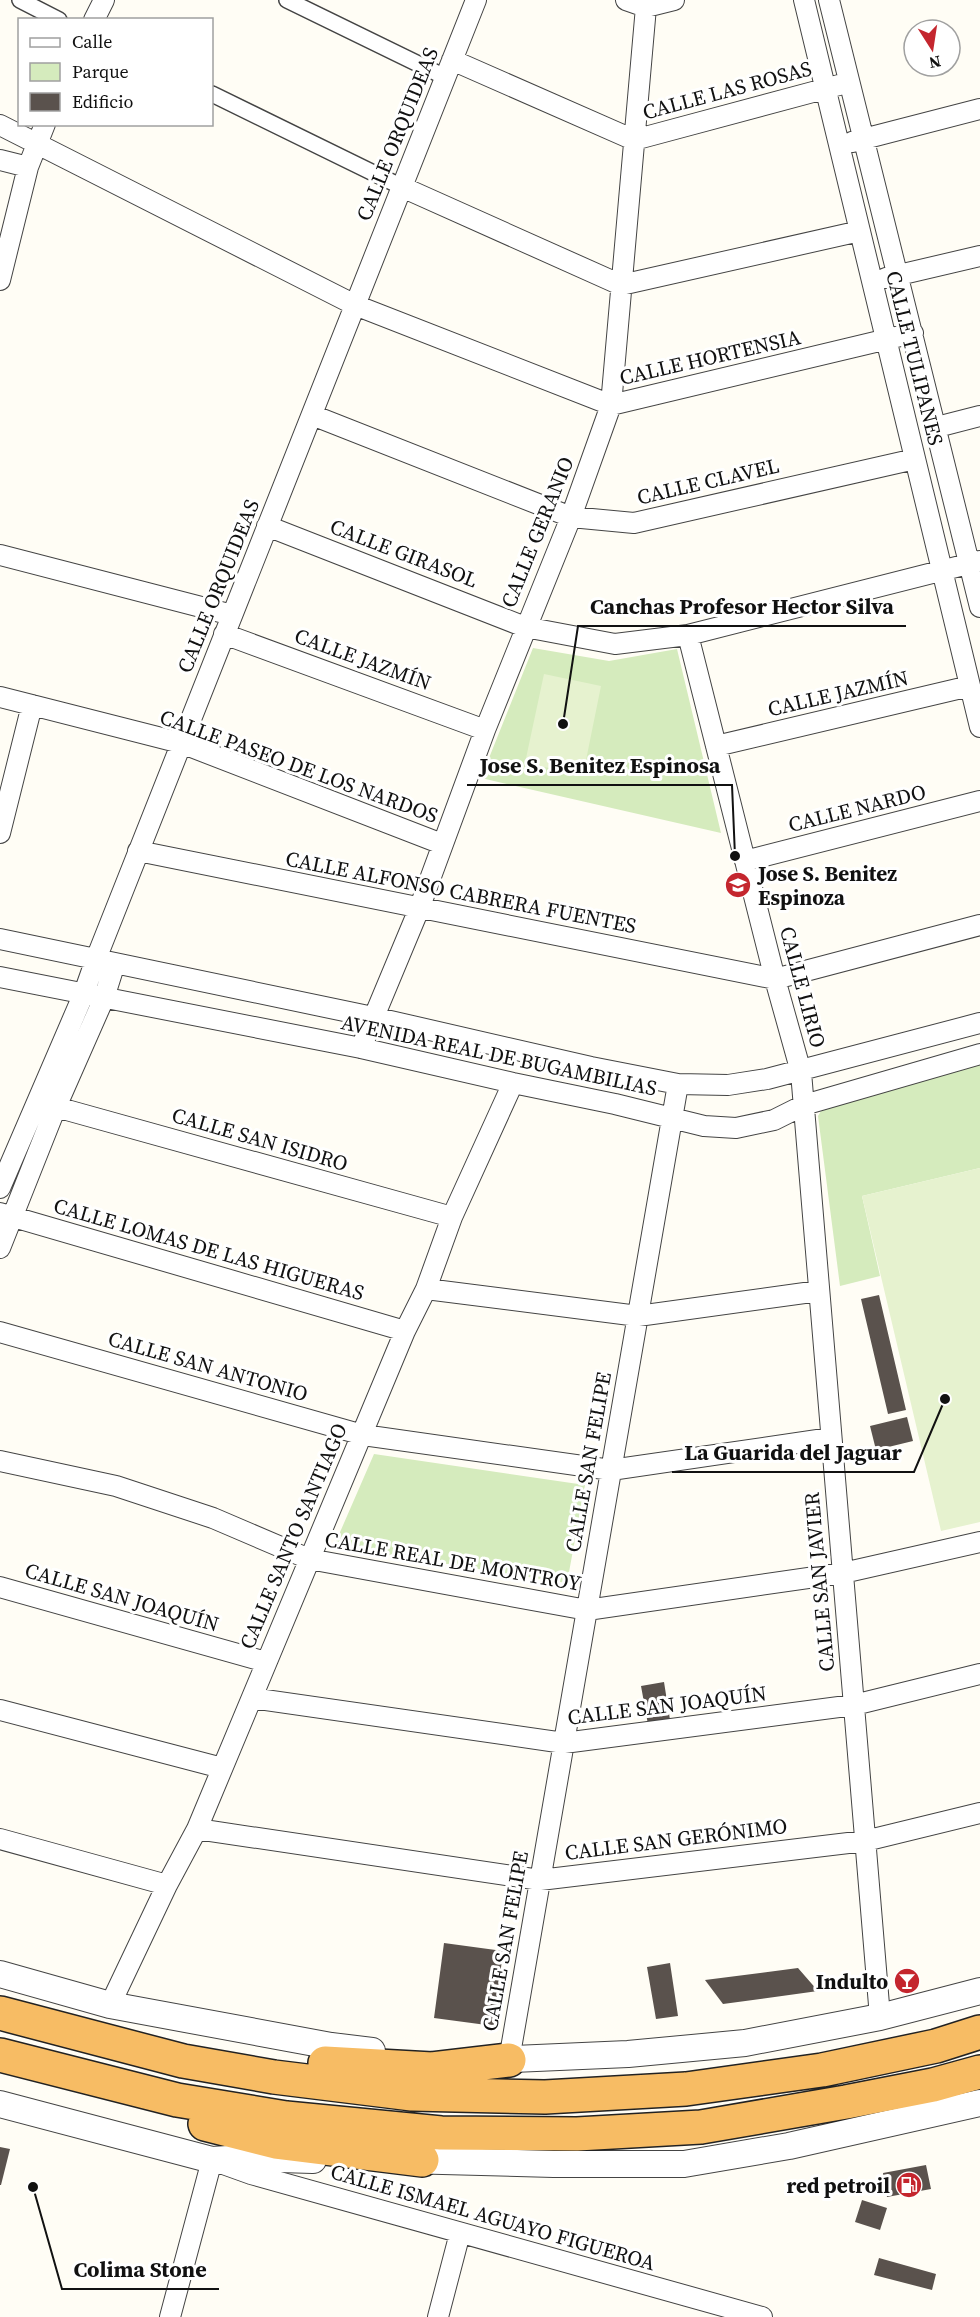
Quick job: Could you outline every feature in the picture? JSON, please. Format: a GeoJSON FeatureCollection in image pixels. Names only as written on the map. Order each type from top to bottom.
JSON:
{"type":"FeatureCollection","features":[{"type":"Feature","properties":{"kind":"highway"},"geometry":{"type":"LineString","coordinates":[[0,2013],[183,2061],[274,2077],[412,2094],[544,2097],[686,2090],[822,2070],[936,2046],[980,2032]]}},
{"type":"Feature","properties":{"kind":"highway"},"geometry":{"type":"LineString","coordinates":[[0,2055],[177,2100],[286,2118],[441,2133],[565,2134],[701,2127],[933,2085],[980,2072]]}},
{"type":"Feature","properties":{"kind":"highway"},"geometry":{"type":"LineString","coordinates":[[183,2061],[432,2069],[509,2060]]}},
{"type":"Feature","properties":{"kind":"highway"},"geometry":{"type":"LineString","coordinates":[[44,2065],[145,2109],[276,2142],[422,2160]]}},
{"type":"Feature","properties":{"kind":"street"},"geometry":{"type":"LineString","coordinates":[[20,0],[55,18]]}},
{"type":"Feature","properties":{"kind":"street"},"geometry":{"type":"LineString","coordinates":[[95,18],[104,0]]}},
{"type":"Feature","properties":{"kind":"street"},"geometry":{"type":"LineString","coordinates":[[287,0],[449,69]]}},
{"type":"Feature","properties":{"kind":"street","name":"CALLE ORQUIDEAS"},"geometry":{"type":"LineString","coordinates":[[0,1248],[7,1215],[104,998],[105,961],[138,851],[476,0]]}},
{"type":"Feature","properties":{"kind":"street"},"geometry":{"type":"LineString","coordinates":[[626,0],[646,7],[674,0]]}},
{"type":"Feature","properties":{"kind":"street","name":"CALLE TULIPANES"},"geometry":{"type":"LineString","coordinates":[[804,0],[980,727]]}},
{"type":"Feature","properties":{"kind":"street","name":"CALLE TULIPANES"},"geometry":{"type":"LineString","coordinates":[[829,0],[937,427],[975,562],[980,607]]}},
{"type":"Feature","properties":{"kind":"street","name":"CALLE GERANIO"},"geometry":{"type":"LineString","coordinates":[[361,1048],[419,909],[485,730],[571,517],[611,405],[646,7]]}},
{"type":"Feature","properties":{"kind":"street","name":"CALLE LAS ROSAS"},"geometry":{"type":"LineString","coordinates":[[449,69],[634,140],[850,82]]}},
{"type":"Feature","properties":{"kind":"street"},"geometry":{"type":"LineString","coordinates":[[213,94],[402,187],[621,285],[860,231]]}},
{"type":"Feature","properties":{"kind":"street"},"geometry":{"type":"LineString","coordinates":[[839,146],[980,109]]}},
{"type":"Feature","properties":{"kind":"street","name":"CALLE HORTENSIA"},"geometry":{"type":"LineString","coordinates":[[0,125],[355,305],[611,405],[914,333]]}},
{"type":"Feature","properties":{"kind":"street"},"geometry":{"type":"LineString","coordinates":[[0,280],[28,167],[44,126]]}},
{"type":"Feature","properties":{"kind":"street"},"geometry":{"type":"LineString","coordinates":[[0,160],[28,167]]}},
{"type":"Feature","properties":{"kind":"street"},"geometry":{"type":"LineString","coordinates":[[872,282],[980,256]]}},
{"type":"Feature","properties":{"kind":"street","name":"CALLE CLAVEL"},"geometry":{"type":"LineString","coordinates":[[312,415],[571,517],[634,523],[915,459]]}},
{"type":"Feature","properties":{"kind":"street"},"geometry":{"type":"LineString","coordinates":[[937,427],[980,416]]}},
{"type":"Feature","properties":{"kind":"street","name":"CALLE GIRASOL"},"geometry":{"type":"LineString","coordinates":[[267,526],[525,627],[615,644],[688,635],[975,562]]}},
{"type":"Feature","properties":{"kind":"street"},"geometry":{"type":"LineString","coordinates":[[0,555],[232,615]]}},
{"type":"Feature","properties":{"kind":"street","name":"CALLE JAZMÍN"},"geometry":{"type":"LineString","coordinates":[[224,634],[485,730]]}},
{"type":"Feature","properties":{"kind":"street","name":"CALLE LIRIO"},"geometry":{"type":"LineString","coordinates":[[688,635],[775,979],[801,1072]]}},
{"type":"Feature","properties":{"kind":"street","name":"CALLE JAZMÍN"},"geometry":{"type":"LineString","coordinates":[[716,746],[970,686]]}},
{"type":"Feature","properties":{"kind":"street","name":"CALLE PASEO DE LOS NARDOS"},"geometry":{"type":"LineString","coordinates":[[0,697],[181,743],[442,844]]}},
{"type":"Feature","properties":{"kind":"street"},"geometry":{"type":"LineString","coordinates":[[0,833],[32,705]]}},
{"type":"Feature","properties":{"kind":"street","name":"CALLE NARDO"},"geometry":{"type":"LineString","coordinates":[[745,861],[980,801]]}},
{"type":"Feature","properties":{"kind":"street","name":"CALLE ALFONSO CABRERA FUENTES"},"geometry":{"type":"LineString","coordinates":[[138,851],[775,979]]}},
{"type":"Feature","properties":{"kind":"street"},"geometry":{"type":"LineString","coordinates":[[775,979],[980,925]]}},
{"type":"Feature","properties":{"kind":"street","name":"AVENIDA REAL DE BUGAMBILIAS"},"geometry":{"type":"LineString","coordinates":[[0,939],[678,1084],[728,1085],[801,1072],[980,1023]]}},
{"type":"Feature","properties":{"kind":"street","name":"CALLE ORQUIDEAS"},"geometry":{"type":"LineString","coordinates":[[0,1188],[8,1146],[84,993],[105,961]]}},
{"type":"Feature","properties":{"kind":"street","name":"AVENIDA REAL DE BUGAMBILIAS"},"geometry":{"type":"LineString","coordinates":[[0,977],[361,1048],[704,1126],[736,1128],[774,1120],[804,1105],[980,1054]]}},
{"type":"Feature","properties":{"kind":"street","name":"CALLE SAN JAVIER"},"geometry":{"type":"LineString","coordinates":[[801,1072],[880,2017]]}},
{"type":"Feature","properties":{"kind":"street","name":"CALLE SANTO SANTIAGO"},"geometry":{"type":"LineString","coordinates":[[110,2005],[197,1828],[405,1331],[426,1289],[452,1217],[513,1083]]}},
{"type":"Feature","properties":{"kind":"street","name":"CALLE SAN FELIPE"},"geometry":{"type":"LineString","coordinates":[[509,2060],[678,1084]]}},
{"type":"Feature","properties":{"kind":"street","name":"CALLE SAN ISIDRO"},"geometry":{"type":"LineString","coordinates":[[56,1107],[452,1217]]}},
{"type":"Feature","properties":{"kind":"street","name":"CALLE LOMAS DE LAS HIGUERAS"},"geometry":{"type":"LineString","coordinates":[[7,1215],[405,1331]]}},
{"type":"Feature","properties":{"kind":"street"},"geometry":{"type":"LineString","coordinates":[[426,1289],[638,1316],[819,1291]]}},
{"type":"Feature","properties":{"kind":"street","name":"CALLE SAN ANTONIO"},"geometry":{"type":"LineString","coordinates":[[0,1332],[363,1435],[611,1470],[831,1438]]}},
{"type":"Feature","properties":{"kind":"street","name":"CALLE REAL DE MONTROY"},"geometry":{"type":"LineString","coordinates":[[0,1461],[116,1486],[213,1518],[309,1559],[587,1610],[843,1573],[980,1542]]}},
{"type":"Feature","properties":{"kind":"street","name":"CALLE SAN JOAQUÍN"},"geometry":{"type":"LineString","coordinates":[[0,1587],[266,1662]]}},
{"type":"Feature","properties":{"kind":"street","name":"CALLE SAN JOAQUÍN"},"geometry":{"type":"LineString","coordinates":[[252,1698],[564,1743],[854,1705],[980,1674]]}},
{"type":"Feature","properties":{"kind":"street"},"geometry":{"type":"LineString","coordinates":[[0,1710],[222,1768]]}},
{"type":"Feature","properties":{"kind":"street","name":"CALLE SAN GERÓNIMO"},"geometry":{"type":"LineString","coordinates":[[197,1828],[540,1880],[865,1840],[980,1813]]}},
{"type":"Feature","properties":{"kind":"street"},"geometry":{"type":"LineString","coordinates":[[0,1839],[167,1885]]}},
{"type":"Feature","properties":{"kind":"street"},"geometry":{"type":"LineString","coordinates":[[0,1974],[110,2005],[331,2046],[448,2060],[509,2060],[628,2054],[745,2043],[880,2017],[980,1991]]}},
{"type":"Feature","properties":{"kind":"street"},"geometry":{"type":"LineString","coordinates":[[0,2104],[212,2160],[244,2158],[360,2162],[422,2160],[554,2164],[684,2164],[789,2146],[980,2103]]}},
{"type":"Feature","properties":{"kind":"street"},"geometry":{"type":"LineString","coordinates":[[170,2317],[212,2160]]}},
{"type":"Feature","properties":{"kind":"street","name":"CALLE ISMAEL AGUAYO FIGUEROA"},"geometry":{"type":"LineString","coordinates":[[212,2160],[251,2174],[460,2233],[698,2309],[762,2317]]}},
{"type":"Feature","properties":{"kind":"street"},"geometry":{"type":"LineString","coordinates":[[438,2317],[460,2233]]}},
{"type":"Feature","properties":{"kind":"green space"},"geometry":{"type":"Polygon","coordinates":[[[533,648],[609,661],[677,649],[721,833],[481,778],[533,648]]]}},
{"type":"Feature","properties":{"kind":"green space"},"geometry":{"type":"Polygon","coordinates":[[[544,674],[601,686],[583,775],[525,763],[544,674]]]}},
{"type":"Feature","properties":{"kind":"green space"},"geometry":{"type":"Polygon","coordinates":[[[980,1064],[980,1168],[862,1196],[880,1276],[840,1286],[818,1116],[824,1106],[980,1064]]]}},
{"type":"Feature","properties":{"kind":"green space"},"geometry":{"type":"Polygon","coordinates":[[[980,1168],[980,1522],[941,1531],[862,1196],[980,1168]]]}},
{"type":"Feature","properties":{"kind":"green space"},"geometry":{"type":"Polygon","coordinates":[[[374,1454],[585,1485],[567,1583],[334,1546],[374,1454]]]}},
{"type":"Feature","properties":{"kind":"building"},"geometry":{"type":"Polygon","coordinates":[[[879,1295],[906,1410],[888,1414],[861,1299],[879,1295]]]}},
{"type":"Feature","properties":{"kind":"building"},"geometry":{"type":"Polygon","coordinates":[[[907,1417],[913,1441],[876,1450],[870,1426],[907,1417]]]}},
{"type":"Feature","properties":{"kind":"building"},"geometry":{"type":"Polygon","coordinates":[[[664,1682],[671,1726],[649,1730],[641,1686],[664,1682]]]}},
{"type":"Feature","properties":{"kind":"building"},"geometry":{"type":"Polygon","coordinates":[[[444,1943],[503,1951],[494,2026],[434,2018],[444,1943]]]}},
{"type":"Feature","properties":{"kind":"building"},"geometry":{"type":"Polygon","coordinates":[[[670,1963],[678,2016],[656,2019],[647,1967],[670,1963]]]}},
{"type":"Feature","properties":{"kind":"building"},"geometry":{"type":"Polygon","coordinates":[[[798,1968],[818,1991],[723,2004],[705,1980],[798,1968]]]}},
{"type":"Feature","properties":{"kind":"building"},"geometry":{"type":"Polygon","coordinates":[[[0,2147],[10,2149],[1,2185],[0,2185],[0,2147]]]}},
{"type":"Feature","properties":{"kind":"building"},"geometry":{"type":"Polygon","coordinates":[[[926,2165],[931,2189],[887,2197],[883,2173],[926,2165]]]}},
{"type":"Feature","properties":{"kind":"building"},"geometry":{"type":"Polygon","coordinates":[[[862,2200],[887,2208],[880,2230],[855,2222],[862,2200]]]}},
{"type":"Feature","properties":{"kind":"building"},"geometry":{"type":"Polygon","coordinates":[[[879,2258],[936,2274],[932,2290],[874,2275],[879,2258]]]}},
{"type":"Feature","properties":{"kind":"place","name":"Canchas Profesor Hector Silva"},"geometry":{"type":"Point","coordinates":[563,724]}},
{"type":"Feature","properties":{"kind":"place","name":"Jose S. Benitez Espinosa"},"geometry":{"type":"Point","coordinates":[735,856]}},
{"type":"Feature","properties":{"kind":"place","name":"Jose S. Benitez Espinoza"},"geometry":{"type":"Point","coordinates":[738,885]}},
{"type":"Feature","properties":{"kind":"place","name":"La Guarida del Jaguar"},"geometry":{"type":"Point","coordinates":[945,1399]}},
{"type":"Feature","properties":{"kind":"place","name":"Indulto"},"geometry":{"type":"Point","coordinates":[907,1981]}},
{"type":"Feature","properties":{"kind":"place","name":"red petroil"},"geometry":{"type":"Point","coordinates":[909,2185]}},
{"type":"Feature","properties":{"kind":"place","name":"Colima Stone"},"geometry":{"type":"Point","coordinates":[33,2187]}}]}
